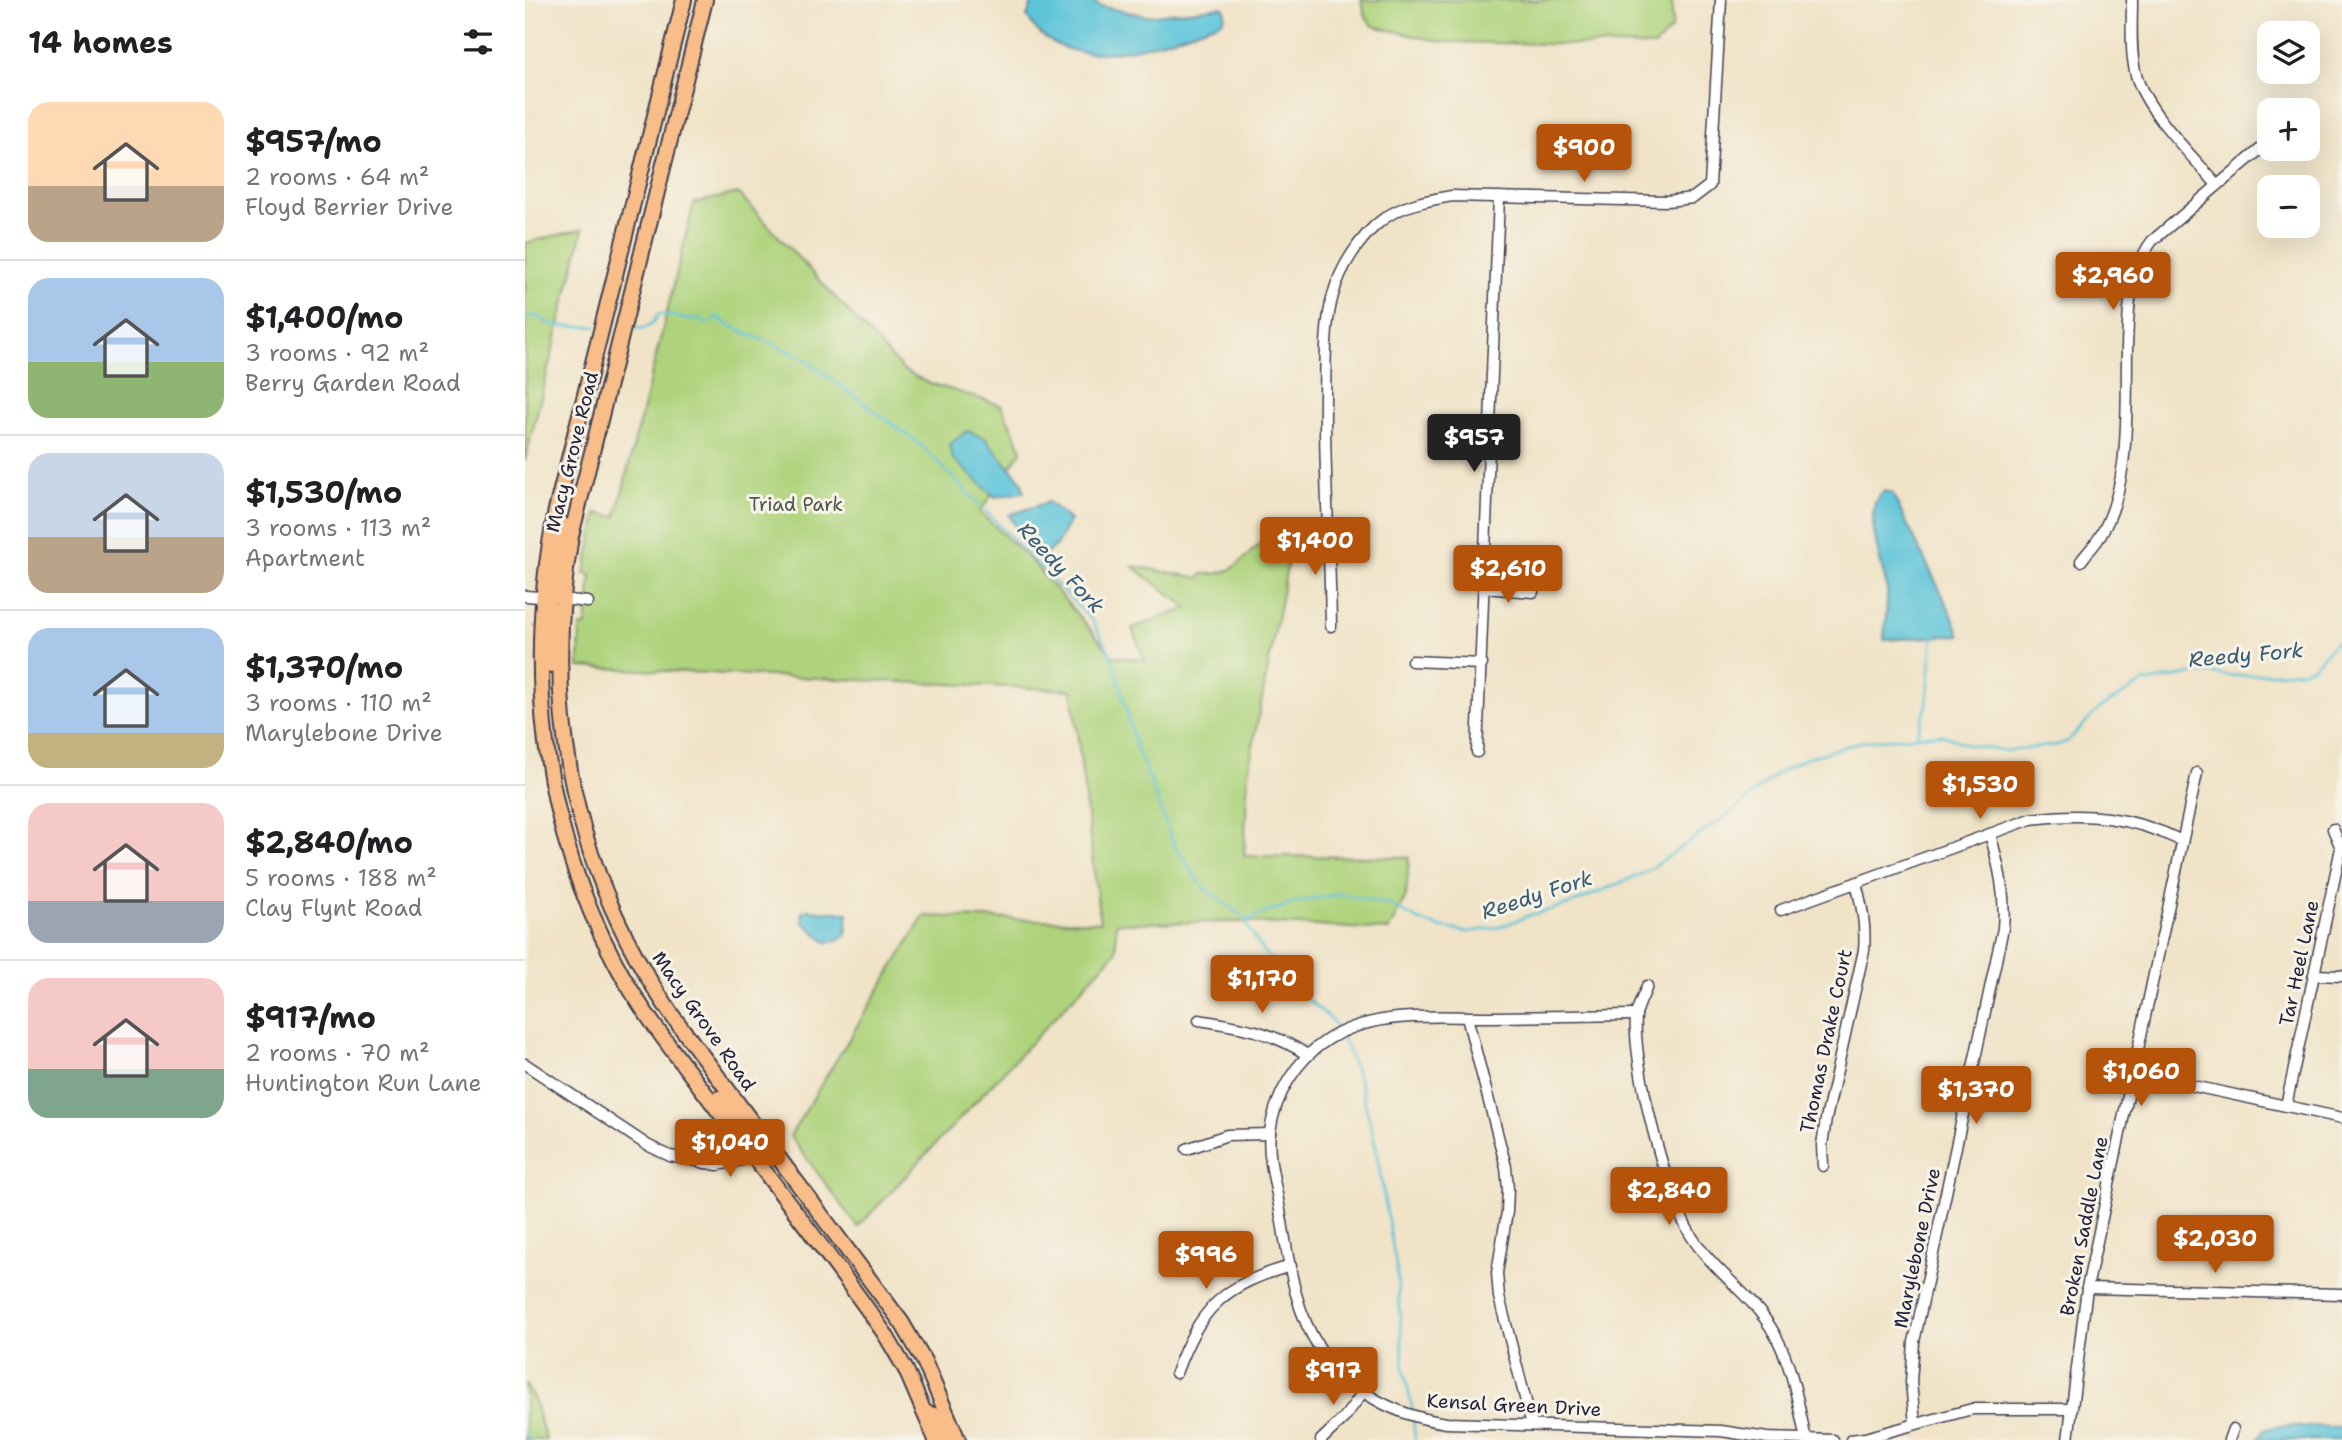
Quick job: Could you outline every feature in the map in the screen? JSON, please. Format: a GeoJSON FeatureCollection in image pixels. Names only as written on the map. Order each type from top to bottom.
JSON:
{"type":"FeatureCollection","features":[{"type":"Feature","properties":{"kind":"main road","name":"Macy Grove Road"},"geometry":{"type":"LineString","coordinates":[[684,0],[551,532],[541,597],[538,655],[541,718],[547,766],[558,818],[573,867],[597,927],[628,985],[657,1030],[885,1334],[906,1370],[936,1440]]}},
{"type":"Feature","properties":{"kind":"main road","name":"Macy Grove Road"},"geometry":{"type":"LineString","coordinates":[[705,0],[571,536],[561,599],[559,668],[564,739],[572,789],[601,885],[621,929],[666,1007],[902,1323],[929,1371],[958,1440]]}},
{"type":"Feature","properties":{"kind":"main road"},"geometry":{"type":"LineString","coordinates":[[561,599],[555,593],[553,580],[575,432]]}},
{"type":"Feature","properties":{"kind":"main road"},"geometry":{"type":"LineString","coordinates":[[541,597],[550,609],[549,654],[564,739]]}},
{"type":"Feature","properties":{"kind":"main road"},"geometry":{"type":"LineString","coordinates":[[657,1030],[743,1128],[750,1133],[760,1133]]}},
{"type":"Feature","properties":{"kind":"main road"},"geometry":{"type":"LineString","coordinates":[[924,1412],[937,1416],[947,1440]]}},
{"type":"Feature","properties":{"kind":"street"},"geometry":{"type":"LineString","coordinates":[[1331,626],[1330,527],[1325,460],[1326,352],[1332,297],[1340,275],[1365,236],[1383,219],[1424,201],[1452,196],[1667,201],[1693,198],[1710,185],[1721,0]]}},
{"type":"Feature","properties":{"kind":"street"},"geometry":{"type":"LineString","coordinates":[[2132,0],[2131,37],[2135,74],[2150,107],[2217,185]]}},
{"type":"Feature","properties":{"kind":"street"},"geometry":{"type":"LineString","coordinates":[[2081,561],[2099,539],[2110,516],[2120,482],[2126,427],[2128,313],[2134,274],[2142,254],[2153,241],[2257,152]]}},
{"type":"Feature","properties":{"kind":"street"},"geometry":{"type":"LineString","coordinates":[[1477,752],[1499,197]]}},
{"type":"Feature","properties":{"kind":"street"},"geometry":{"type":"LineString","coordinates":[[1485,588],[1533,592]]}},
{"type":"Feature","properties":{"kind":"street"},"geometry":{"type":"LineString","coordinates":[[525,596],[541,597]]}},
{"type":"Feature","properties":{"kind":"street"},"geometry":{"type":"LineString","coordinates":[[561,599],[588,602]]}},
{"type":"Feature","properties":{"kind":"street"},"geometry":{"type":"LineString","coordinates":[[1412,661],[1482,664]]}},
{"type":"Feature","properties":{"kind":"street","name":"Broken Saddle Lane"},"geometry":{"type":"LineString","coordinates":[[2068,1440],[2087,1288],[2197,773]]}},
{"type":"Feature","properties":{"kind":"street"},"geometry":{"type":"LineString","coordinates":[[1781,909],[2031,819],[2067,814],[2101,816],[2158,829],[2182,841]]}},
{"type":"Feature","properties":{"kind":"street","name":"Tar Heel Lane"},"geometry":{"type":"LineString","coordinates":[[2286,1107],[2341,848],[2333,829]]}},
{"type":"Feature","properties":{"kind":"street","name":"Marylebone Drive"},"geometry":{"type":"LineString","coordinates":[[1915,1424],[1911,1382],[1915,1342],[2003,928],[2003,887],[1990,834]]}},
{"type":"Feature","properties":{"kind":"street","name":"Thomas Drake Court"},"geometry":{"type":"LineString","coordinates":[[1823,1166],[1822,1145],[1826,1119],[1864,950],[1865,930],[1856,883]]}},
{"type":"Feature","properties":{"kind":"street"},"geometry":{"type":"LineString","coordinates":[[2314,975],[2342,976]]}},
{"type":"Feature","properties":{"kind":"street"},"geometry":{"type":"LineString","coordinates":[[1647,986],[1636,1015],[1639,1062],[1673,1198],[1686,1227],[1701,1250],[1754,1304],[1776,1337],[1790,1371],[1806,1440]]}},
{"type":"Feature","properties":{"kind":"street","name":"Kensal Green Drive"},"geometry":{"type":"LineString","coordinates":[[1636,1015],[1391,1018],[1350,1028],[1327,1040],[1308,1055],[1281,1093],[1270,1134],[1271,1157],[1291,1266],[1307,1325],[1319,1347],[1345,1377],[1363,1392],[1393,1409],[1426,1420],[1447,1423],[1721,1431],[1767,1438],[1833,1440]]}},
{"type":"Feature","properties":{"kind":"street"},"geometry":{"type":"LineString","coordinates":[[1467,1017],[1506,1167],[1508,1200],[1498,1261],[1499,1297],[1532,1425]]}},
{"type":"Feature","properties":{"kind":"street"},"geometry":{"type":"LineString","coordinates":[[1199,1020],[1264,1032],[1287,1041],[1308,1055]]}},
{"type":"Feature","properties":{"kind":"street"},"geometry":{"type":"LineString","coordinates":[[525,1064],[659,1152],[682,1160],[718,1165],[753,1157]]}},
{"type":"Feature","properties":{"kind":"street"},"geometry":{"type":"LineString","coordinates":[[2133,1073],[2342,1118]]}},
{"type":"Feature","properties":{"kind":"street"},"geometry":{"type":"LineString","coordinates":[[705,1163],[716,1157],[725,1147],[729,1125]]}},
{"type":"Feature","properties":{"kind":"street"},"geometry":{"type":"LineString","coordinates":[[1187,1149],[1227,1135],[1270,1134]]}},
{"type":"Feature","properties":{"kind":"street"},"geometry":{"type":"LineString","coordinates":[[1176,1373],[1188,1341],[1202,1317],[1223,1296],[1261,1274],[1291,1266]]}},
{"type":"Feature","properties":{"kind":"street"},"geometry":{"type":"LineString","coordinates":[[2087,1288],[2342,1294]]}},
{"type":"Feature","properties":{"kind":"street"},"geometry":{"type":"LineString","coordinates":[[1321,1440],[1344,1418],[1363,1392]]}},
{"type":"Feature","properties":{"kind":"street"},"geometry":{"type":"LineString","coordinates":[[1851,1440],[1972,1409],[2070,1409]]}},
{"type":"Feature","properties":{"kind":"street"},"geometry":{"type":"LineString","coordinates":[[2229,1440],[2232,1429]]}},
{"type":"Feature","properties":{"kind":"green space"},"geometry":{"type":"Polygon","coordinates":[[[1361,0],[1672,0],[1672,28],[1655,46],[1442,42],[1373,26],[1366,17],[1361,0]]]}},
{"type":"Feature","properties":{"kind":"green space","name":"Triad Park"},"geometry":{"type":"Polygon","coordinates":[[[738,193],[903,370],[926,382],[1001,405],[1022,450],[980,512],[1034,564],[1113,656],[1145,660],[1132,628],[1188,608],[1132,566],[1200,578],[1202,574],[1221,573],[1234,567],[1259,545],[1296,520],[1248,772],[1244,856],[1409,857],[1406,896],[1389,930],[1243,922],[1116,923],[1116,952],[858,1227],[790,1136],[924,916],[1100,922],[1072,690],[579,667],[580,626],[586,626],[591,575],[585,574],[597,513],[616,517],[694,203],[738,193]]]}},
{"type":"Feature","properties":{"kind":"green space"},"geometry":{"type":"Polygon","coordinates":[[[583,229],[525,461],[525,243],[583,229]]]}},
{"type":"Feature","properties":{"kind":"green space"},"geometry":{"type":"Polygon","coordinates":[[[525,1383],[534,1400],[546,1440],[525,1440],[525,1383]]]}},
{"type":"Feature","properties":{"kind":"water"},"geometry":{"type":"Polygon","coordinates":[[[1033,0],[1088,0],[1100,6],[1146,16],[1221,7],[1224,8],[1225,14],[1223,20],[1218,23],[1143,47],[1090,53],[1066,48],[1044,37],[1027,17],[1033,0]]]}},
{"type":"Feature","properties":{"kind":"water"},"geometry":{"type":"Polygon","coordinates":[[[967,431],[985,438],[1022,482],[1024,492],[995,497],[953,459],[949,445],[967,431]]]}},
{"type":"Feature","properties":{"kind":"water"},"geometry":{"type":"Polygon","coordinates":[[[1884,491],[1892,493],[1960,635],[1884,640],[1887,590],[1873,523],[1877,499],[1884,491]]]}},
{"type":"Feature","properties":{"kind":"water"},"geometry":{"type":"Polygon","coordinates":[[[1048,502],[1070,520],[1057,544],[1046,554],[1016,527],[1009,515],[1048,502]]]}},
{"type":"Feature","properties":{"kind":"water"},"geometry":{"type":"Polygon","coordinates":[[[808,910],[848,913],[846,934],[837,941],[826,942],[803,922],[802,912],[808,910]]]}},
{"type":"Feature","properties":{"kind":"water"},"geometry":{"type":"Polygon","coordinates":[[[2277,1426],[2342,1427],[2342,1440],[2257,1440],[2264,1430],[2277,1426]]]}},
{"type":"Feature","properties":{"kind":"waterway","name":"Reedy Fork"},"geometry":{"type":"LineString","coordinates":[[629,325],[643,329],[654,322],[658,314],[700,318],[704,323],[712,322],[717,316],[728,325],[802,357],[922,446],[1091,619],[1115,666],[1136,747],[1173,844],[1203,887],[1245,918],[1248,928],[1265,954],[1304,996],[1332,1020],[1338,1030]]}},
{"type":"Feature","properties":{"kind":"waterway","name":"Reedy Fork"},"geometry":{"type":"LineString","coordinates":[[525,317],[537,316],[558,326],[596,327]]}},
{"type":"Feature","properties":{"kind":"waterway"},"geometry":{"type":"LineString","coordinates":[[1916,737],[1927,705],[1933,634]]}},
{"type":"Feature","properties":{"kind":"waterway","name":"Reedy Fork"},"geometry":{"type":"LineString","coordinates":[[1246,920],[1292,903],[1340,894],[1389,904],[1418,920],[1439,927],[1468,932],[1500,927],[1530,915],[1568,905],[1646,872],[1732,812],[1778,773],[1807,758],[1860,742],[1940,734],[1969,745],[2008,751],[2057,745],[2068,741],[2099,709],[2142,683],[2198,673],[2236,676],[2301,671],[2314,666],[2342,635]]}},
{"type":"Feature","properties":{"kind":"waterway"},"geometry":{"type":"LineString","coordinates":[[1342,1036],[1360,1082],[1375,1143],[1397,1272],[1404,1370],[1413,1412]]}},
{"type":"Feature","properties":{"kind":"waterway"},"geometry":{"type":"LineString","coordinates":[[1413,1419],[1415,1440]]}},
{"type":"Feature","properties":{"kind":"waterway"},"geometry":{"type":"LineString","coordinates":[[525,1432],[529,1440]]}}]}
